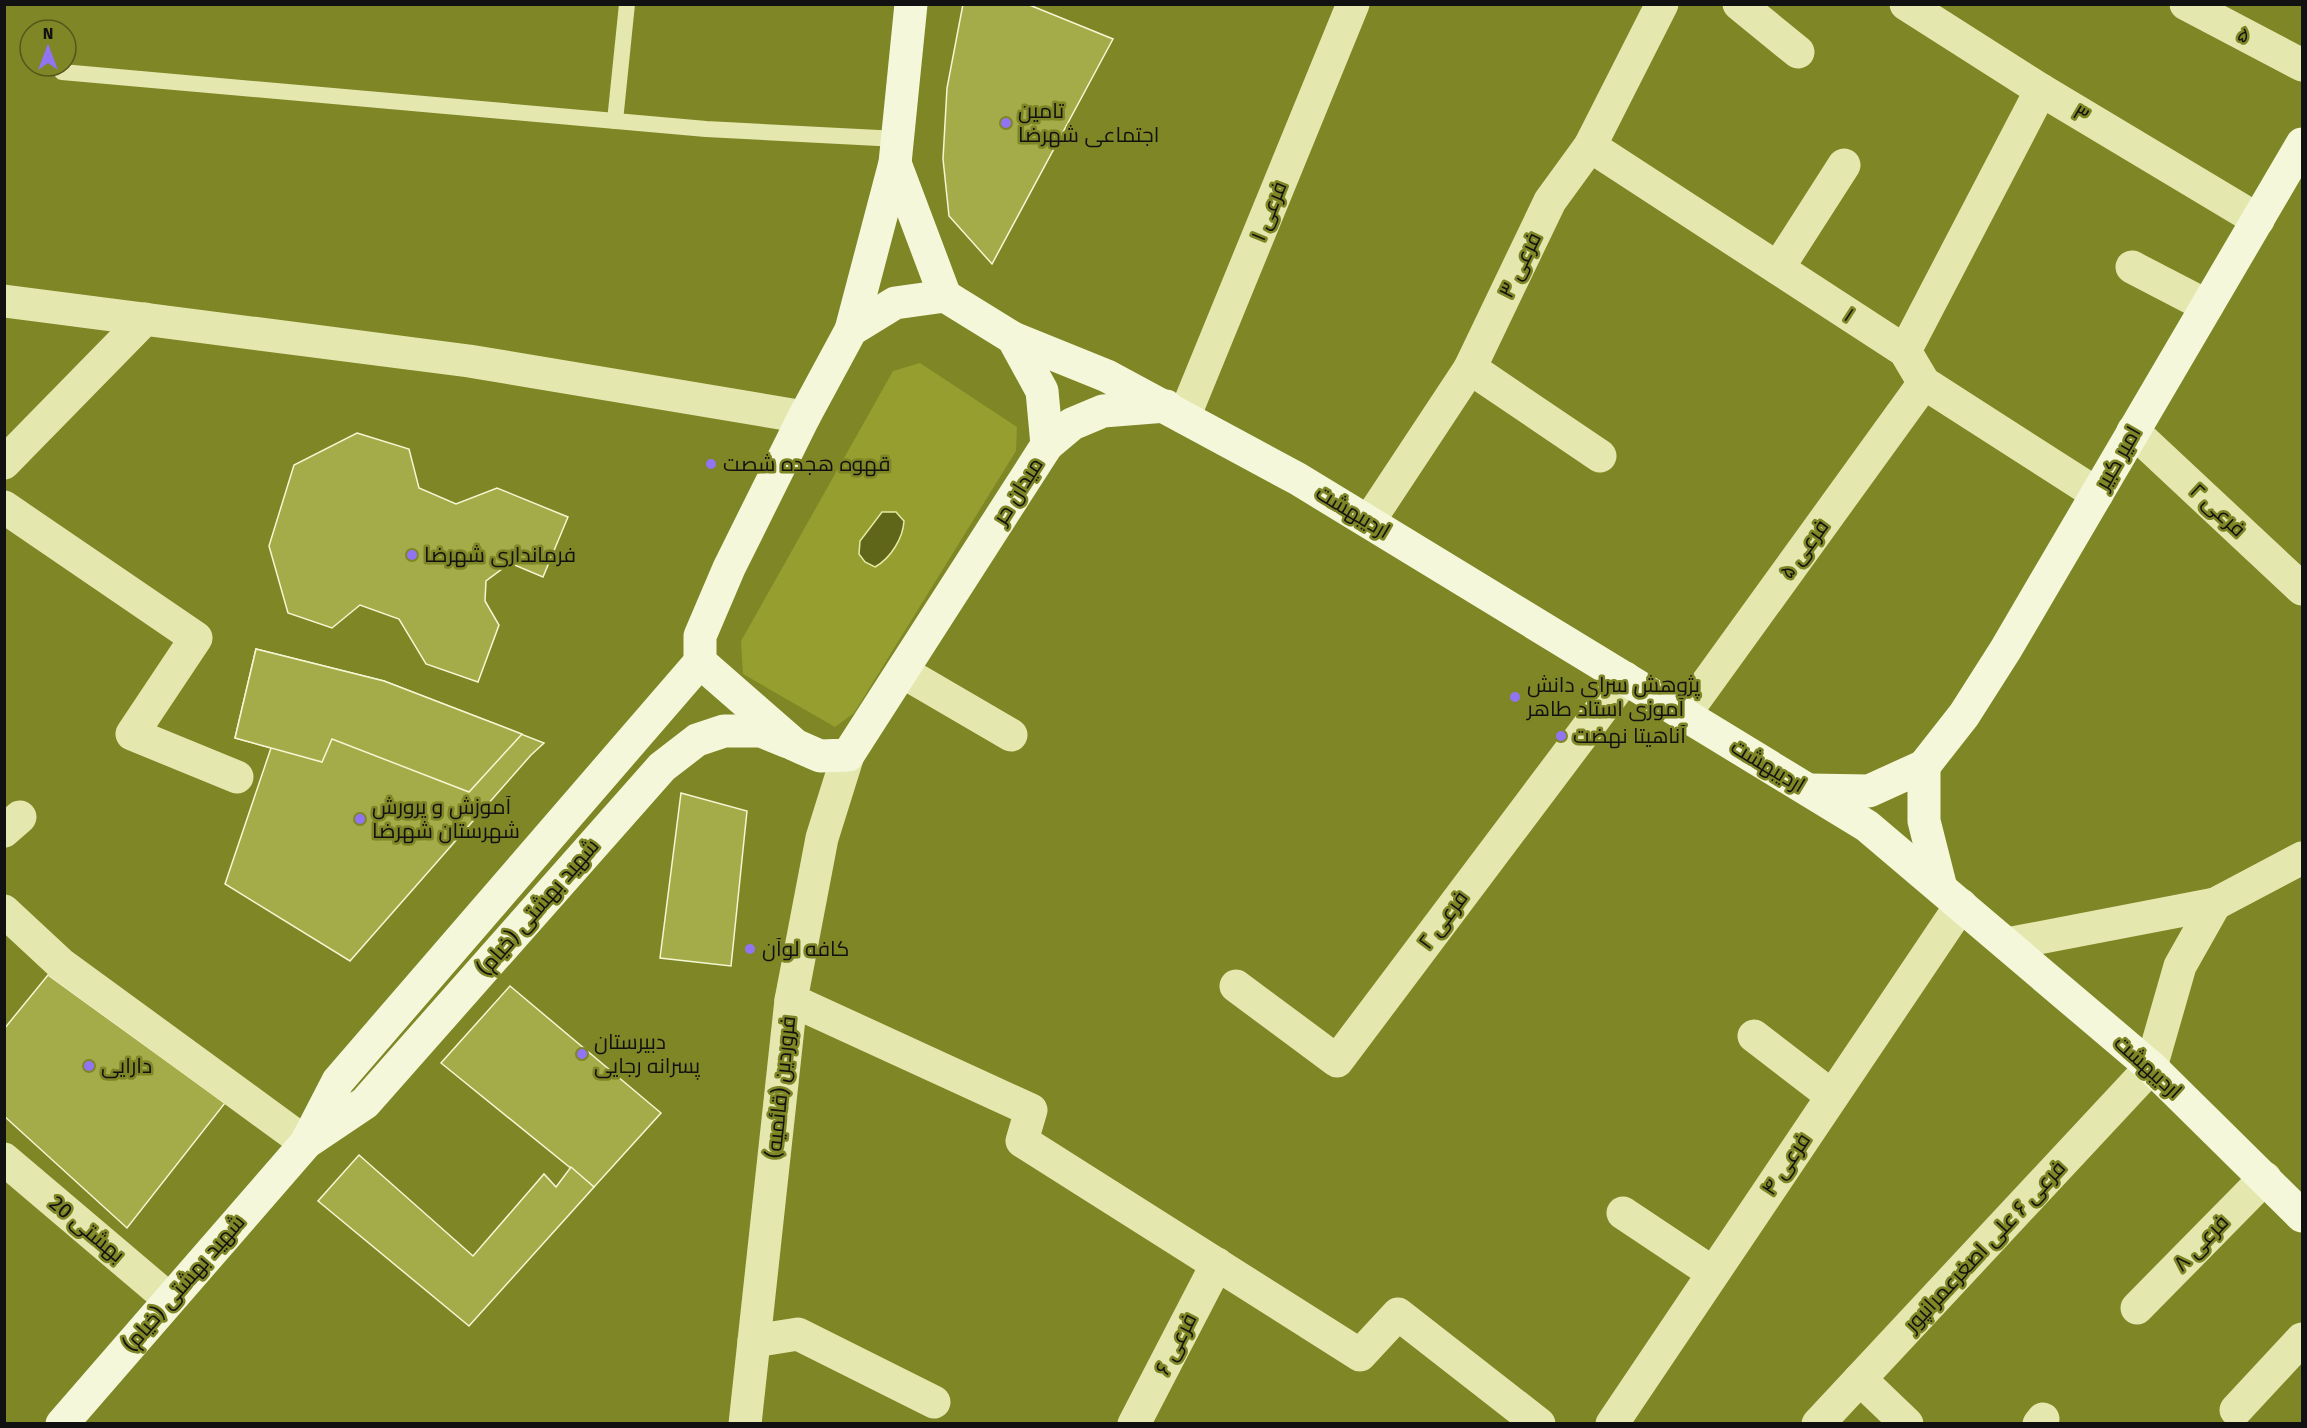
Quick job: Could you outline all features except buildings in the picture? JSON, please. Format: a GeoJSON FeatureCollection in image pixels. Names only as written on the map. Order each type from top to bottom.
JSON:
{"type":"FeatureCollection","features":[{"type":"Feature","properties":{"kind":"main road"},"geometry":{"type":"LineString","coordinates":[[848,755],[820,756],[795,745],[700,662],[700,636],[729,568],[804,417],[851,330],[896,151],[910,4]]}},
{"type":"Feature","properties":{"kind":"main road","name":"امیر کبیر"},"geometry":{"type":"LineString","coordinates":[[1924,766],[1964,715],[2097,494],[2302,144]]}},
{"type":"Feature","properties":{"kind":"main road"},"geometry":{"type":"LineString","coordinates":[[851,330],[896,303],[945,296],[896,151]]}},
{"type":"Feature","properties":{"kind":"main road","name":"میدان حر"},"geometry":{"type":"LineString","coordinates":[[848,755],[1047,445],[1042,391],[1013,338],[945,296]]}},
{"type":"Feature","properties":{"kind":"main road","name":"اردیبهشت"},"geometry":{"type":"LineString","coordinates":[[1013,338],[1107,376],[1298,478],[1867,826],[2151,1067],[2302,1216]]}},
{"type":"Feature","properties":{"kind":"main road"},"geometry":{"type":"LineString","coordinates":[[1047,445],[1072,424],[1102,411],[1175,412]]}},
{"type":"Feature","properties":{"kind":"main road","name":"شهید بهشتی (خیام)"},"geometry":{"type":"LineString","coordinates":[[62,1424],[306,1143],[338,1081],[700,662]]}},
{"type":"Feature","properties":{"kind":"main road","name":"شهید بهشتی (خیام)"},"geometry":{"type":"LineString","coordinates":[[306,1143],[365,1103],[662,767],[697,740],[724,731],[761,731],[795,745]]}},
{"type":"Feature","properties":{"kind":"main road"},"geometry":{"type":"LineString","coordinates":[[1809,790],[1869,791],[1924,766],[1924,821],[1951,896]]}},
{"type":"Feature","properties":{"kind":"street","name":"فرعی ۱"},"geometry":{"type":"LineString","coordinates":[[1175,412],[1353,4]]}},
{"type":"Feature","properties":{"kind":"street","name":"فرعی ۳"},"geometry":{"type":"LineString","coordinates":[[1369,521],[1470,368],[1550,201],[1590,146],[1662,4]]}},
{"type":"Feature","properties":{"kind":"street"},"geometry":{"type":"LineString","coordinates":[[1739,4],[1798,52]]}},
{"type":"Feature","properties":{"kind":"street","name":"۳"},"geometry":{"type":"LineString","coordinates":[[1906,4],[2041,90],[2258,220]]}},
{"type":"Feature","properties":{"kind":"street","name":"۵"},"geometry":{"type":"LineString","coordinates":[[2186,4],[2302,65]]}},
{"type":"Feature","properties":{"kind":"street"},"geometry":{"type":"LineString","coordinates":[[1905,351],[2041,90]]}},
{"type":"Feature","properties":{"kind":"street","name":"۱"},"geometry":{"type":"LineString","coordinates":[[1590,146],[1905,351],[1924,383],[2097,494]]}},
{"type":"Feature","properties":{"kind":"street"},"geometry":{"type":"LineString","coordinates":[[1778,268],[1844,165]]}},
{"type":"Feature","properties":{"kind":"street"},"geometry":{"type":"LineString","coordinates":[[2132,267],[2207,306]]}},
{"type":"Feature","properties":{"kind":"street"},"geometry":{"type":"LineString","coordinates":[[4,301],[470,361],[804,417]]}},
{"type":"Feature","properties":{"kind":"street"},"geometry":{"type":"LineString","coordinates":[[4,464],[145,319]]}},
{"type":"Feature","properties":{"kind":"street"},"geometry":{"type":"LineString","coordinates":[[1470,368],[1600,456]]}},
{"type":"Feature","properties":{"kind":"street","name":"فرعی ۵"},"geometry":{"type":"LineString","coordinates":[[1684,715],[1924,383]]}},
{"type":"Feature","properties":{"kind":"street","name":"فرعی ۲"},"geometry":{"type":"LineString","coordinates":[[2133,431],[2302,589]]}},
{"type":"Feature","properties":{"kind":"street"},"geometry":{"type":"LineString","coordinates":[[4,507],[196,638],[132,734],[237,777]]}},
{"type":"Feature","properties":{"kind":"street"},"geometry":{"type":"LineString","coordinates":[[903,672],[1011,735]]}},
{"type":"Feature","properties":{"kind":"street","name":"فرعی ۲"},"geometry":{"type":"LineString","coordinates":[[1236,986],[1337,1061],[1625,678]]}},
{"type":"Feature","properties":{"kind":"street","name":"فروردین (قائمیه)"},"geometry":{"type":"LineString","coordinates":[[746,1424],[791,1000],[822,838],[848,755]]}},
{"type":"Feature","properties":{"kind":"street"},"geometry":{"type":"LineString","coordinates":[[2007,944],[2215,904],[2302,858]]}},
{"type":"Feature","properties":{"kind":"street","name":"فرعی ۴"},"geometry":{"type":"LineString","coordinates":[[1611,1424],[1832,1096],[1951,896]]}},
{"type":"Feature","properties":{"kind":"street"},"geometry":{"type":"LineString","coordinates":[[2151,1067],[2180,966],[2215,904]]}},
{"type":"Feature","properties":{"kind":"street"},"geometry":{"type":"LineString","coordinates":[[4,911],[61,964],[306,1143]]}},
{"type":"Feature","properties":{"kind":"street"},"geometry":{"type":"LineString","coordinates":[[791,1000],[1031,1110],[1022,1141],[1360,1355],[1398,1314],[1539,1424]]}},
{"type":"Feature","properties":{"kind":"street"},"geometry":{"type":"LineString","coordinates":[[1754,1036],[1832,1096]]}},
{"type":"Feature","properties":{"kind":"street","name":"فرعی ۶ علی اصغرعمرانپور"},"geometry":{"type":"LineString","coordinates":[[1818,1424],[2151,1067]]}},
{"type":"Feature","properties":{"kind":"street","name":"بهشتی 20"},"geometry":{"type":"LineString","coordinates":[[4,1159],[170,1299]]}},
{"type":"Feature","properties":{"kind":"street","name":"فرعی ۸"},"geometry":{"type":"LineString","coordinates":[[2137,1308],[2265,1178]]}},
{"type":"Feature","properties":{"kind":"street"},"geometry":{"type":"LineString","coordinates":[[1623,1213],[1713,1273]]}},
{"type":"Feature","properties":{"kind":"street","name":"فرعی ۶"},"geometry":{"type":"LineString","coordinates":[[1134,1424],[1217,1264]]}},
{"type":"Feature","properties":{"kind":"street"},"geometry":{"type":"LineString","coordinates":[[754,1341],[798,1334],[934,1402]]}},
{"type":"Feature","properties":{"kind":"street"},"geometry":{"type":"LineString","coordinates":[[2236,1410],[2302,1339]]}},
{"type":"Feature","properties":{"kind":"street"},"geometry":{"type":"LineString","coordinates":[[1860,1379],[1907,1424]]}},
{"type":"Feature","properties":{"kind":"lane"},"geometry":{"type":"LineString","coordinates":[[615,121],[627,4]]}},
{"type":"Feature","properties":{"kind":"lane"},"geometry":{"type":"LineString","coordinates":[[78,73],[706,129],[896,151]]}},
{"type":"Feature","properties":{"kind":"shaded area"},"geometry":{"type":"Polygon","coordinates":[[[920,363],[1017,427],[1016,451],[854,713],[835,727],[743,674],[741,641],[893,371],[920,363]]]}},
{"type":"Feature","properties":{"kind":"shaded area"},"geometry":{"type":"Polygon","coordinates":[[[882,512],[896,512],[904,521],[895,547],[875,567],[865,562],[859,554],[860,541],[882,512]]]}},
{"type":"Feature","properties":{"kind":"place","name":"تامین اجتماعی شهرضا"},"geometry":{"type":"Point","coordinates":[1006,123]}},
{"type":"Feature","properties":{"kind":"place","name":"قهوه هجده شصت"},"geometry":{"type":"Point","coordinates":[711,464]}},
{"type":"Feature","properties":{"kind":"place","name":"فرمانداری شهرضا"},"geometry":{"type":"Point","coordinates":[412,555]}},
{"type":"Feature","properties":{"kind":"place","name":"پژوهش سرای دانش آموزی استاد طاهر"},"geometry":{"type":"Point","coordinates":[1515,697]}},
{"type":"Feature","properties":{"kind":"place","name":"آناهیتا نهضت"},"geometry":{"type":"Point","coordinates":[1561,736]}},
{"type":"Feature","properties":{"kind":"place","name":"آموزش و پرورش شهرستان شهرضا"},"geometry":{"type":"Point","coordinates":[360,819]}},
{"type":"Feature","properties":{"kind":"place","name":"کافه لوآن"},"geometry":{"type":"Point","coordinates":[750,949]}},
{"type":"Feature","properties":{"kind":"place","name":"دبیرستان پسرانه رجایی"},"geometry":{"type":"Point","coordinates":[582,1054]}},
{"type":"Feature","properties":{"kind":"place","name":"دارایی"},"geometry":{"type":"Point","coordinates":[89,1066]}}]}
